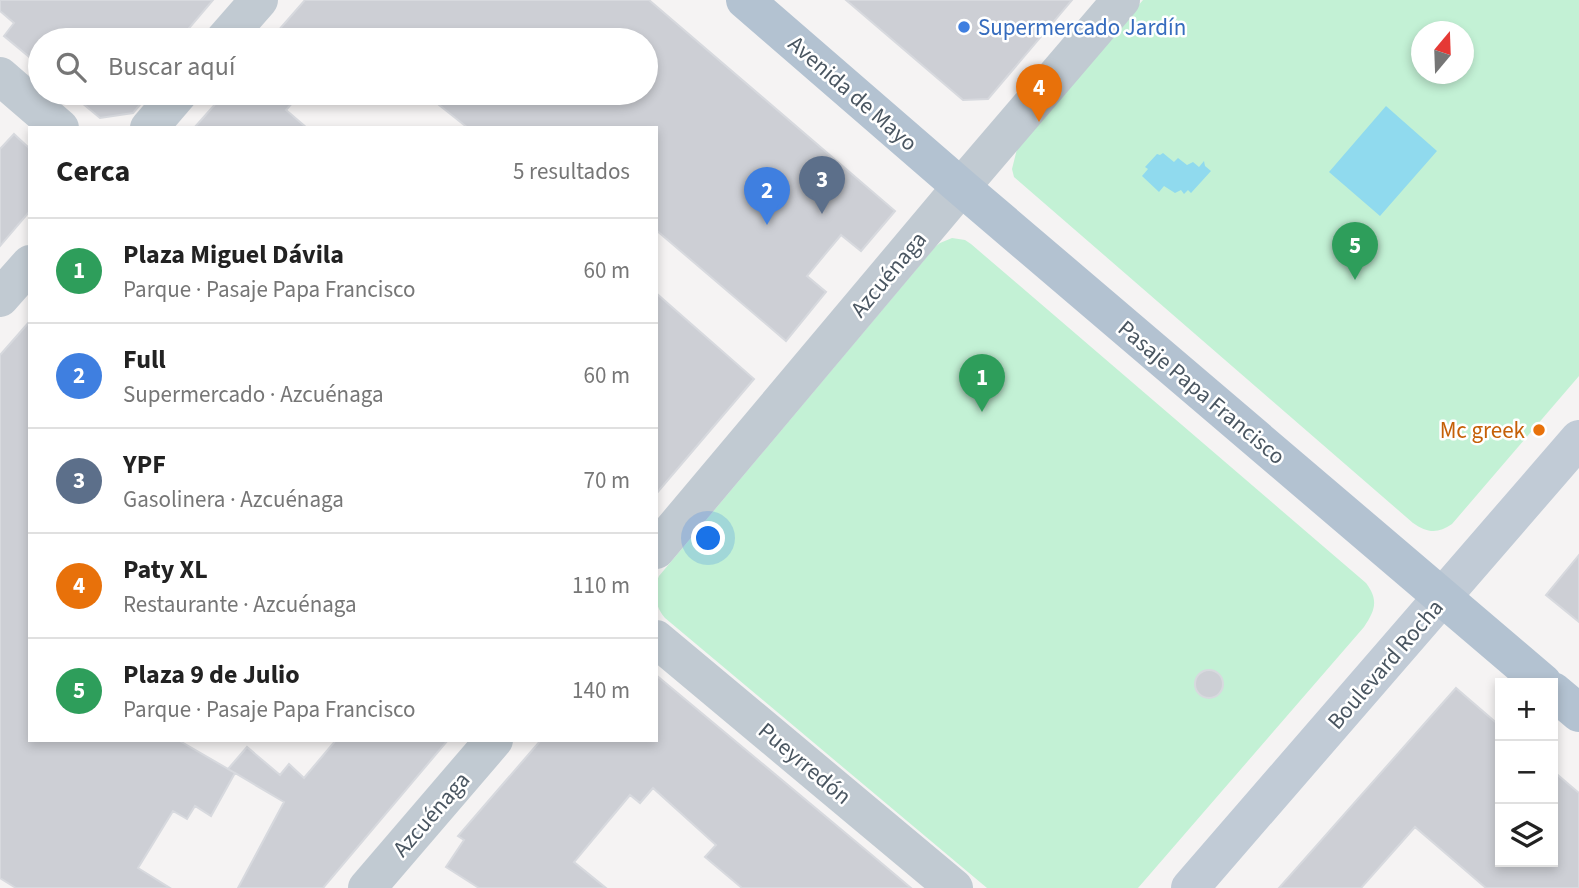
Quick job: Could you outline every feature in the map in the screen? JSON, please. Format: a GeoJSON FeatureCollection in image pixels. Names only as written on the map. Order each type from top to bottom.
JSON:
{"type":"FeatureCollection","features":[{"type":"Feature","properties":{"kind":"main road","name":"Avenida de Mayo"},"geometry":{"type":"LineString","coordinates":[[745,0],[961,187]]}},
{"type":"Feature","properties":{"kind":"main road","name":"Pasaje Papa Francisco"},"geometry":{"type":"LineString","coordinates":[[961,187],[1538,678]]}},
{"type":"Feature","properties":{"kind":"main road","name":"Boulevard Rocha"},"geometry":{"type":"LineString","coordinates":[[1190,888],[1579,439]]}},
{"type":"Feature","properties":{"kind":"main road"},"geometry":{"type":"LineString","coordinates":[[1558,695],[1579,713]]}},
{"type":"Feature","properties":{"kind":"street"},"geometry":{"type":"LineString","coordinates":[[234,28],[259,0]]}},
{"type":"Feature","properties":{"kind":"street","name":"Azcuénaga"},"geometry":{"type":"LineString","coordinates":[[658,548],[1121,0]]}},
{"type":"Feature","properties":{"kind":"street"},"geometry":{"type":"LineString","coordinates":[[0,76],[28,100]]}},
{"type":"Feature","properties":{"kind":"street"},"geometry":{"type":"LineString","coordinates":[[33,105],[58,126]]}},
{"type":"Feature","properties":{"kind":"street"},"geometry":{"type":"LineString","coordinates":[[151,126],[169,105]]}},
{"type":"Feature","properties":{"kind":"street"},"geometry":{"type":"LineString","coordinates":[[0,298],[28,266]]}},
{"type":"Feature","properties":{"kind":"street","name":"Pueyrredón"},"geometry":{"type":"LineString","coordinates":[[658,641],[954,888]]}},
{"type":"Feature","properties":{"kind":"street","name":"Azcuénaga"},"geometry":{"type":"LineString","coordinates":[[368,888],[492,742]]}},
{"type":"Feature","properties":{"kind":"green space"},"geometry":{"type":"Polygon","coordinates":[[[1143,0],[1579,0],[1579,376],[1452,524],[1437,531],[1423,529],[1014,177],[1012,169],[1017,149],[1143,0]]]}},
{"type":"Feature","properties":{"kind":"green space"},"geometry":{"type":"Polygon","coordinates":[[[952,238],[971,244],[1366,583],[1373,595],[1373,611],[1364,627],[1138,888],[987,888],[665,618],[658,606],[659,576],[940,243],[952,238]]]}},
{"type":"Feature","properties":{"kind":"water"},"geometry":{"type":"Polygon","coordinates":[[[1386,106],[1437,151],[1380,216],[1329,172],[1386,106]]]}},
{"type":"Feature","properties":{"kind":"water"},"geometry":{"type":"Polygon","coordinates":[[[1163,153],[1174,162],[1178,158],[1187,165],[1193,162],[1199,167],[1204,161],[1211,171],[1191,193],[1188,190],[1184,194],[1181,190],[1175,193],[1164,186],[1159,192],[1142,176],[1148,169],[1145,167],[1157,154],[1163,153]]]}},
{"type":"Feature","properties":{"kind":"building"},"geometry":{"type":"Polygon","coordinates":[[[0,0],[213,0],[189,28],[28,28],[28,56],[4,36],[14,23],[0,11],[0,0]]]}},
{"type":"Feature","properties":{"kind":"building"},"geometry":{"type":"Polygon","coordinates":[[[305,0],[649,0],[895,211],[861,251],[841,235],[807,276],[826,292],[786,341],[658,232],[658,126],[465,126],[439,105],[658,105],[658,28],[280,28],[305,0]]]}},
{"type":"Feature","properties":{"kind":"building","name":"Supermercado Jardín"},"geometry":{"type":"Polygon","coordinates":[[[846,0],[1072,0],[988,99],[963,100],[846,0]]]}},
{"type":"Feature","properties":{"kind":"building"},"geometry":{"type":"Polygon","coordinates":[[[84,105],[140,105],[133,113],[100,118],[84,105]]]}},
{"type":"Feature","properties":{"kind":"building"},"geometry":{"type":"Polygon","coordinates":[[[214,105],[290,105],[286,110],[305,126],[196,126],[214,105]]]}},
{"type":"Feature","properties":{"kind":"building"},"geometry":{"type":"Polygon","coordinates":[[[14,134],[28,147],[28,213],[0,246],[0,149],[14,134]]]}},
{"type":"Feature","properties":{"kind":"building"},"geometry":{"type":"Polygon","coordinates":[[[658,295],[754,379],[658,492],[658,295]]]}},
{"type":"Feature","properties":{"kind":"building"},"geometry":{"type":"Polygon","coordinates":[[[28,323],[28,742],[181,742],[228,769],[247,747],[280,775],[289,764],[304,778],[334,742],[446,742],[323,888],[238,888],[284,802],[235,773],[211,816],[195,806],[187,819],[173,811],[138,868],[170,888],[16,888],[0,878],[0,355],[28,323]]]}},
{"type":"Feature","properties":{"kind":"building"},"geometry":{"type":"Polygon","coordinates":[[[1579,555],[1579,622],[1546,595],[1579,555]]]}},
{"type":"Feature","properties":{"kind":"building"},"geometry":{"type":"Polygon","coordinates":[[[1209,670],[1219,674],[1223,684],[1219,694],[1209,698],[1199,694],[1195,684],[1199,674],[1209,670]]]}},
{"type":"Feature","properties":{"kind":"building"},"geometry":{"type":"Polygon","coordinates":[[[658,677],[911,888],[742,888],[705,857],[716,845],[653,788],[640,803],[630,795],[574,862],[606,888],[479,888],[446,867],[464,840],[458,836],[539,742],[658,742],[658,677]]]}},
{"type":"Feature","properties":{"kind":"building"},"geometry":{"type":"Polygon","coordinates":[[[1456,688],[1495,722],[1495,867],[1558,867],[1558,775],[1579,793],[1579,888],[1486,888],[1415,827],[1361,888],[1279,888],[1456,688]]]}},
{"type":"Feature","properties":{"kind":"place","name":"Supermercado Jardín"},"geometry":{"type":"Point","coordinates":[964,27]}},
{"type":"Feature","properties":{"kind":"place","name":"Paty XL"},"geometry":{"type":"Point","coordinates":[1039,122]}},
{"type":"Feature","properties":{"kind":"place","name":"YPF"},"geometry":{"type":"Point","coordinates":[822,214]}},
{"type":"Feature","properties":{"kind":"place","name":"Full"},"geometry":{"type":"Point","coordinates":[767,225]}},
{"type":"Feature","properties":{"kind":"place","name":"Plaza 9 de Julio"},"geometry":{"type":"Point","coordinates":[1355,280]}},
{"type":"Feature","properties":{"kind":"place","name":"Plaza Miguel Dávila"},"geometry":{"type":"Point","coordinates":[982,412]}},
{"type":"Feature","properties":{"kind":"place","name":"Mc greek"},"geometry":{"type":"Point","coordinates":[1539,430]}}]}
